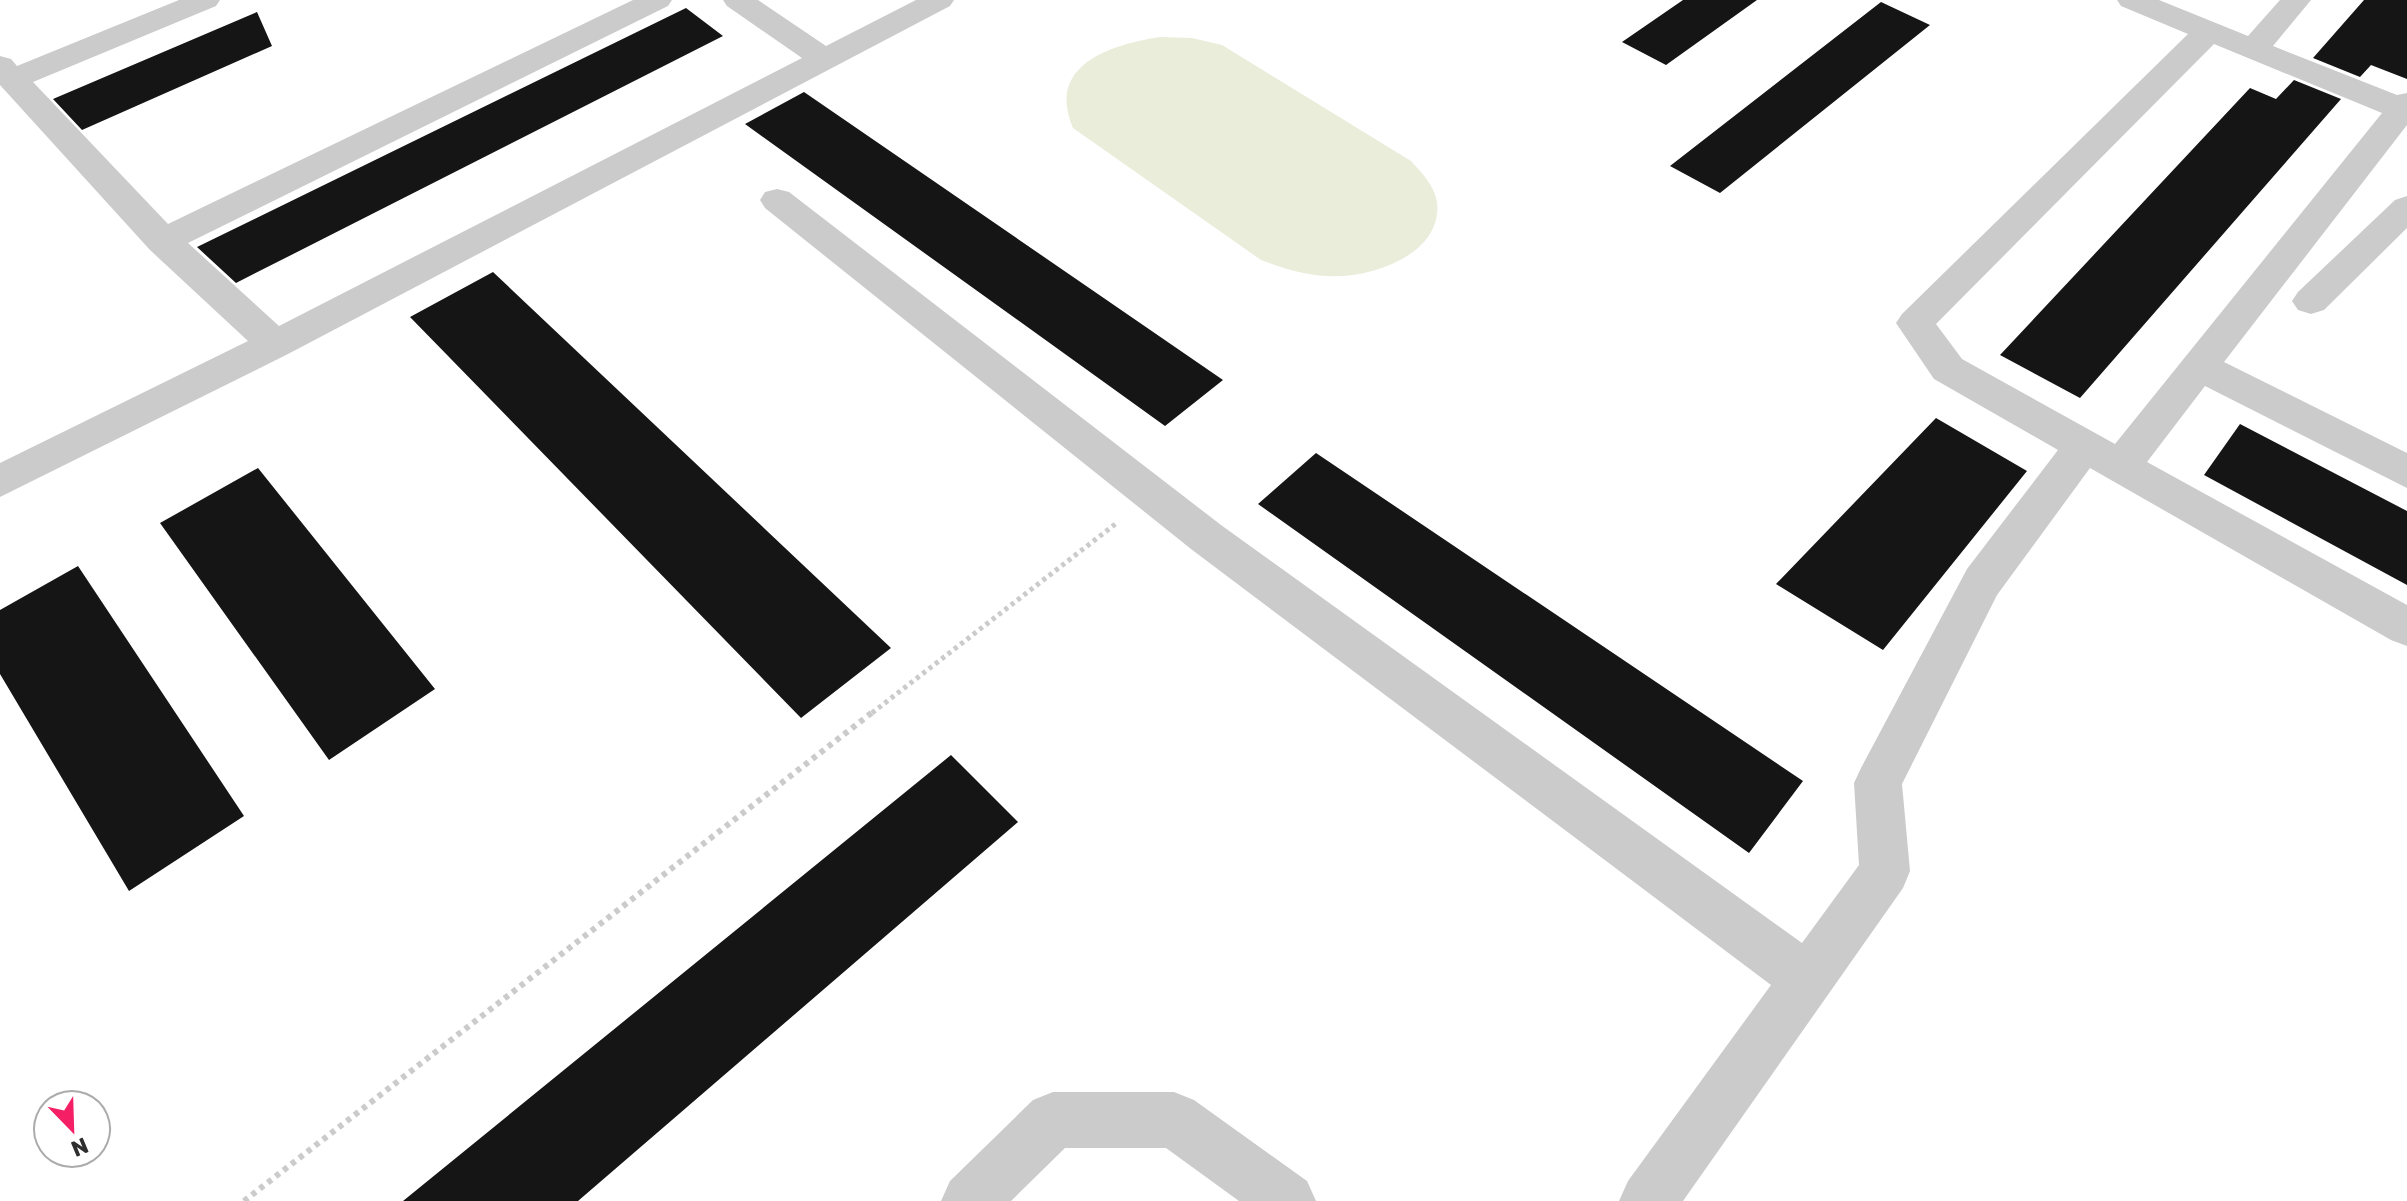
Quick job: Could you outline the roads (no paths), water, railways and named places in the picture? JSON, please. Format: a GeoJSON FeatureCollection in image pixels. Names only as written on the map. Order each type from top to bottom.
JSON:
{"type":"FeatureCollection","features":[{"type":"Feature","properties":{"kind":"street"},"geometry":{"type":"LineString","coordinates":[[205,0],[6,72],[163,241],[275,344]]}},
{"type":"Feature","properties":{"kind":"street"},"geometry":{"type":"LineString","coordinates":[[163,241],[657,0]]}},
{"type":"Feature","properties":{"kind":"street"},"geometry":{"type":"LineString","coordinates":[[738,0],[826,60]]}},
{"type":"Feature","properties":{"kind":"street"},"geometry":{"type":"LineString","coordinates":[[0,481],[275,344],[939,0]]}},
{"type":"Feature","properties":{"kind":"street"},"geometry":{"type":"LineString","coordinates":[[1648,1201],[1885,871],[1878,783],[1975,595],[2102,457],[2199,366],[2405,108],[2132,0]]}},
{"type":"Feature","properties":{"kind":"street"},"geometry":{"type":"LineString","coordinates":[[2253,49],[2296,0]]}},
{"type":"Feature","properties":{"kind":"street"},"geometry":{"type":"LineString","coordinates":[[2209,31],[1915,323],[1948,369],[2407,627]]}},
{"type":"Feature","properties":{"kind":"street"},"geometry":{"type":"LineString","coordinates":[[777,200],[1206,537],[1807,979]]}},
{"type":"Feature","properties":{"kind":"street"},"geometry":{"type":"LineString","coordinates":[[2311,301],[2407,208]]}},
{"type":"Feature","properties":{"kind":"street"},"geometry":{"type":"LineString","coordinates":[[2199,366],[2407,472]]}},
{"type":"Feature","properties":{"kind":"street"},"geometry":{"type":"LineString","coordinates":[[970,1201],[1053,1120],[1174,1120],[1287,1201]]}}]}
